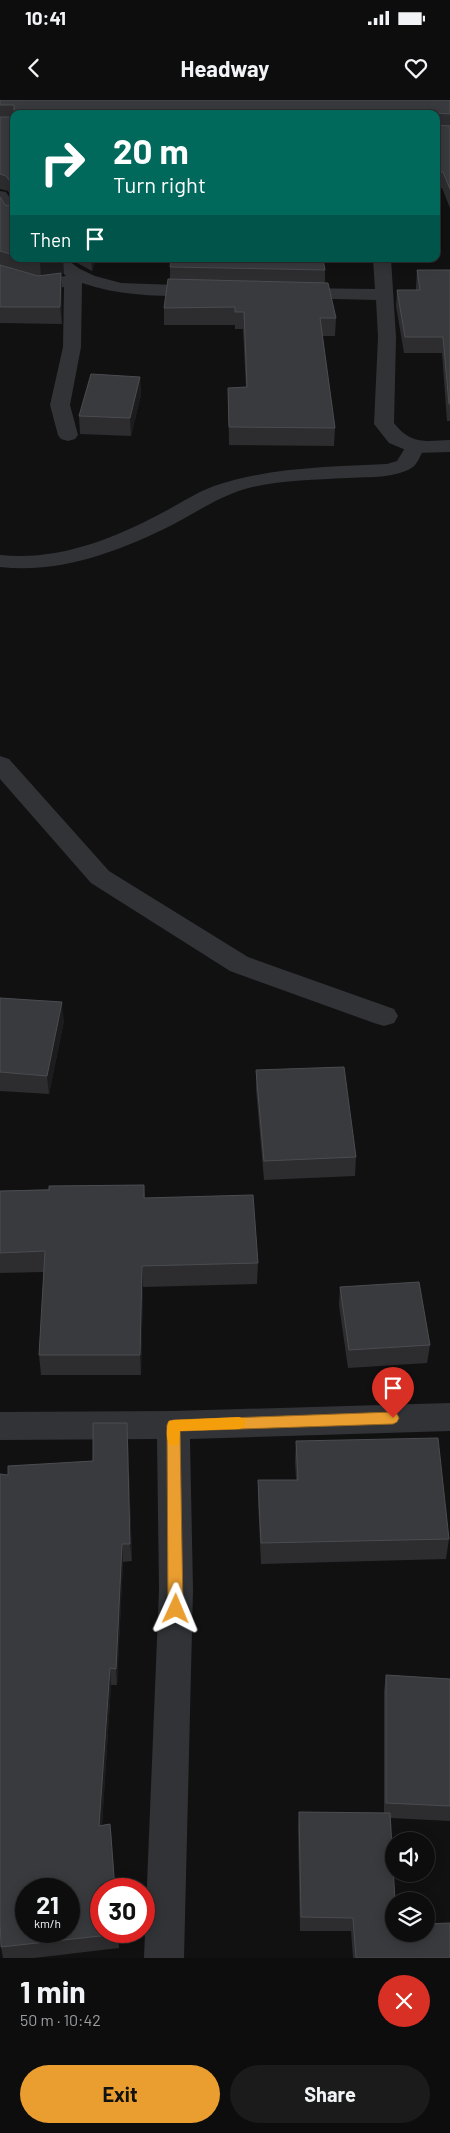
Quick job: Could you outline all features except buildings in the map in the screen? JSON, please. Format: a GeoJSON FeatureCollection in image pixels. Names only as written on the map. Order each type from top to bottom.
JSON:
{"type":"FeatureCollection","features":[{"type":"Feature","properties":{"kind":"street"},"geometry":{"type":"LineString","coordinates":[[0,196],[10,210]]}},
{"type":"Feature","properties":{"kind":"street"},"geometry":{"type":"LineString","coordinates":[[60,262],[74,273],[103,285],[138,289],[217,291]]}},
{"type":"Feature","properties":{"kind":"street"},"geometry":{"type":"LineString","coordinates":[[382,262],[387,337],[384,424],[396,440],[415,447],[450,446]]}},
{"type":"Feature","properties":{"kind":"street"},"geometry":{"type":"LineString","coordinates":[[2,264],[40,285],[73,280],[72,347],[60,405],[68,436]]}},
{"type":"Feature","properties":{"kind":"street"},"geometry":{"type":"LineString","coordinates":[[276,292],[385,295]]}},
{"type":"Feature","properties":{"kind":"street"},"geometry":{"type":"LineString","coordinates":[[0,562],[30,563],[67,558],[106,547],[165,520],[220,491],[252,482],[290,477],[390,470],[404,466],[415,447]]}},
{"type":"Feature","properties":{"kind":"street"},"geometry":{"type":"LineString","coordinates":[[0,764],[100,877],[239,964],[384,1016]]}},
{"type":"Feature","properties":{"kind":"street"},"geometry":{"type":"LineString","coordinates":[[0,1426],[174,1425],[450,1417]]}},
{"type":"Feature","properties":{"kind":"street"},"geometry":{"type":"LineString","coordinates":[[164,1958],[176,1590],[174,1425]]}},
{"type":"Feature","properties":{"kind":"slow traffic"},"geometry":{"type":"LineString","coordinates":[[174,1440],[174,1425],[239,1423]]}},
{"type":"Feature","properties":{"kind":"route"},"geometry":{"type":"LineString","coordinates":[[176,1609],[174,1425],[393,1418]]}}]}
